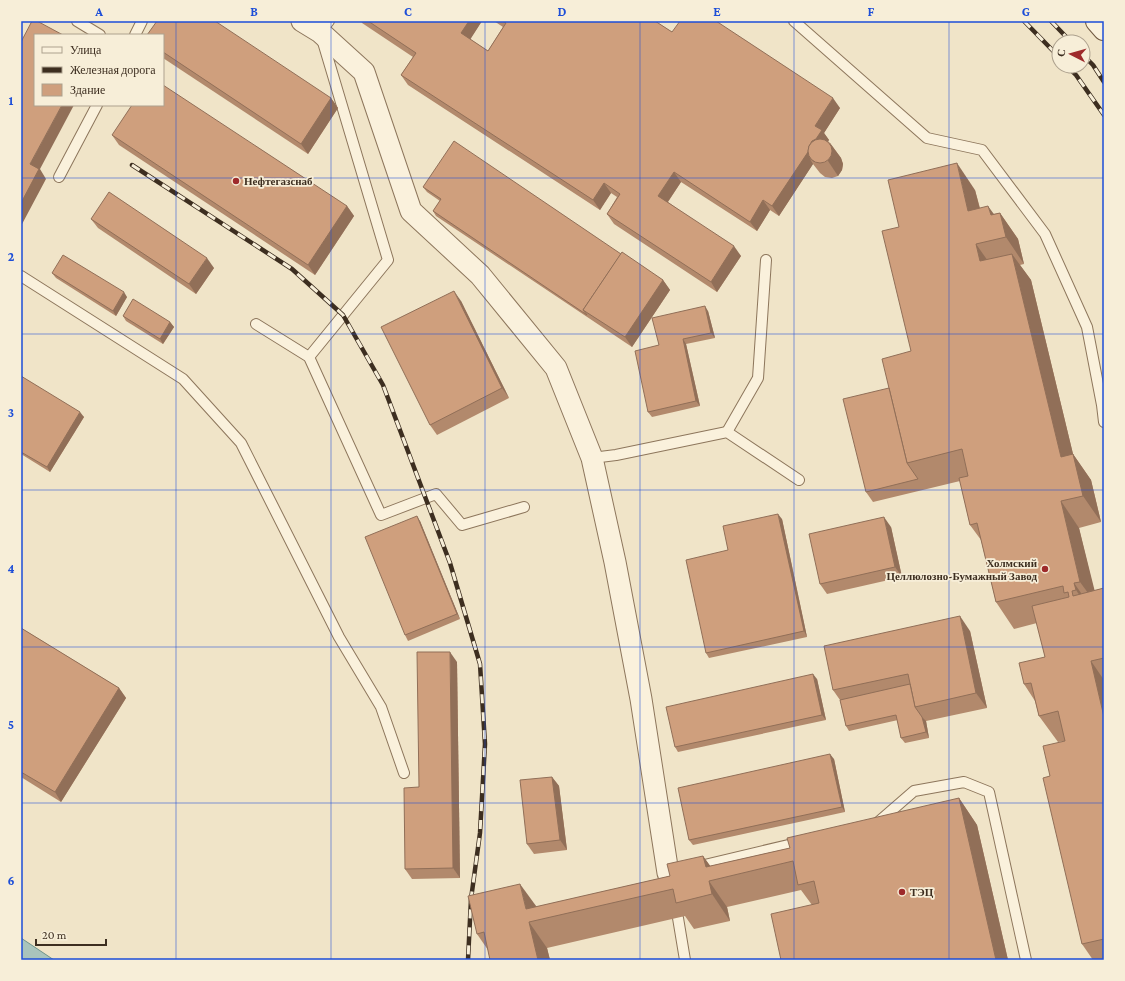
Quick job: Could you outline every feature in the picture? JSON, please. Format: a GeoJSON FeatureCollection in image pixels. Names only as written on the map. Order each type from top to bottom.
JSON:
{"type":"FeatureCollection","features":[{"type":"Feature","properties":{"kind":"main road"},"geometry":{"type":"LineString","coordinates":[[1097,21],[1104,29]]}},
{"type":"Feature","properties":{"kind":"street"},"geometry":{"type":"LineString","coordinates":[[302,21],[325,26],[364,72],[412,211],[480,275],[556,368],[592,458],[614,562],[674,873]]}},
{"type":"Feature","properties":{"kind":"lane"},"geometry":{"type":"LineString","coordinates":[[77,21],[98,34]]}},
{"type":"Feature","properties":{"kind":"lane"},"geometry":{"type":"LineString","coordinates":[[136,34],[142,21]]}},
{"type":"Feature","properties":{"kind":"lane"},"geometry":{"type":"LineString","coordinates":[[794,21],[927,138],[982,150],[1045,234],[1087,327],[1104,422]]}},
{"type":"Feature","properties":{"kind":"lane"},"geometry":{"type":"LineString","coordinates":[[309,357],[388,260],[325,26]]}},
{"type":"Feature","properties":{"kind":"lane"},"geometry":{"type":"LineString","coordinates":[[59,177],[96,106]]}},
{"type":"Feature","properties":{"kind":"lane"},"geometry":{"type":"LineString","coordinates":[[726,432],[758,378],[766,260]]}},
{"type":"Feature","properties":{"kind":"lane"},"geometry":{"type":"LineString","coordinates":[[21,276],[183,379],[242,443],[339,637],[381,707],[404,773]]}},
{"type":"Feature","properties":{"kind":"lane"},"geometry":{"type":"LineString","coordinates":[[256,324],[309,357],[381,515],[436,494],[462,525],[524,507]]}},
{"type":"Feature","properties":{"kind":"lane"},"geometry":{"type":"LineString","coordinates":[[592,458],[616,455],[726,432],[799,480]]}},
{"type":"Feature","properties":{"kind":"lane"},"geometry":{"type":"LineString","coordinates":[[867,827],[875,825],[914,791],[964,782],[989,792],[1026,960]]}},
{"type":"Feature","properties":{"kind":"lane"},"geometry":{"type":"LineString","coordinates":[[674,873],[814,839]]}},
{"type":"Feature","properties":{"kind":"lane"},"geometry":{"type":"LineString","coordinates":[[678,918],[685,960]]}},
{"type":"Feature","properties":{"kind":"water"},"geometry":{"type":"Polygon","coordinates":[[[21,938],[54,960],[21,960],[21,938]]]}},
{"type":"Feature","properties":{"kind":"building"},"geometry":{"type":"Polygon","coordinates":[[[32,21],[37,21],[61,34],[34,34],[34,106],[61,106],[30,164],[39,169],[21,203],[21,42],[32,21]]]}},
{"type":"Feature","properties":{"kind":"building"},"geometry":{"type":"Polygon","coordinates":[[[157,21],[215,21],[331,98],[301,144],[164,53],[164,34],[148,34],[157,21]]]}},
{"type":"Feature","properties":{"kind":"building"},"geometry":{"type":"Polygon","coordinates":[[[368,21],[469,21],[461,33],[488,51],[506,23],[502,21],[655,21],[672,32],[680,21],[716,21],[833,98],[815,126],[822,130],[816,139],[812,141],[808,152],[772,206],[763,200],[750,222],[674,172],[658,196],[734,246],[711,282],[607,214],[620,194],[604,183],[593,200],[401,75],[416,53],[368,21]]]}},
{"type":"Feature","properties":{"kind":"building","name":"Нефтегазснаб"},"geometry":{"type":"Polygon","coordinates":[[[164,86],[347,206],[308,265],[112,135],[131,106],[164,106],[164,86]]]}},
{"type":"Feature","properties":{"kind":"building"},"geometry":{"type":"Polygon","coordinates":[[[815,139],[825,139],[832,146],[832,156],[825,163],[815,163],[808,156],[808,146],[815,139]]]}},
{"type":"Feature","properties":{"kind":"building"},"geometry":{"type":"Polygon","coordinates":[[[454,141],[621,254],[583,310],[587,315],[433,211],[441,199],[423,187],[454,141]]]}},
{"type":"Feature","properties":{"kind":"building","name":"Холмский Целлюлозно-Бумажный Завод"},"geometry":{"type":"Polygon","coordinates":[[[957,163],[968,211],[988,206],[991,215],[1000,213],[1006,237],[976,244],[980,261],[1012,254],[1061,457],[1073,454],[1083,496],[1061,501],[1080,582],[1074,583],[1076,590],[1072,591],[1073,596],[1104,588],[1104,658],[1091,661],[1104,717],[1104,939],[1082,944],[1043,778],[1050,776],[1043,746],[1065,741],[1058,711],[1039,716],[1031,683],[1024,684],[1019,663],[1045,657],[1032,606],[1069,597],[1068,592],[1064,593],[1063,586],[996,602],[977,523],[970,525],[959,478],[968,476],[962,449],[907,463],[882,359],[911,351],[882,231],[899,227],[888,180],[957,163]]]}},
{"type":"Feature","properties":{"kind":"building"},"geometry":{"type":"Polygon","coordinates":[[[109,192],[207,258],[189,284],[91,219],[109,192]]]}},
{"type":"Feature","properties":{"kind":"building"},"geometry":{"type":"Polygon","coordinates":[[[622,252],[663,280],[625,337],[583,310],[622,252]]]}},
{"type":"Feature","properties":{"kind":"building"},"geometry":{"type":"Polygon","coordinates":[[[63,255],[124,292],[113,311],[52,273],[63,255]]]}},
{"type":"Feature","properties":{"kind":"building"},"geometry":{"type":"Polygon","coordinates":[[[454,291],[502,388],[430,425],[381,327],[454,291]]]}},
{"type":"Feature","properties":{"kind":"building"},"geometry":{"type":"Polygon","coordinates":[[[133,299],[170,322],[160,339],[123,316],[133,299]]]}},
{"type":"Feature","properties":{"kind":"building"},"geometry":{"type":"Polygon","coordinates":[[[705,306],[711,333],[683,339],[696,401],[648,412],[635,351],[659,345],[652,318],[705,306]]]}},
{"type":"Feature","properties":{"kind":"building"},"geometry":{"type":"Polygon","coordinates":[[[21,376],[80,412],[47,467],[21,452],[21,376]]]}},
{"type":"Feature","properties":{"kind":"building"},"geometry":{"type":"Polygon","coordinates":[[[889,388],[907,463],[918,479],[866,492],[843,399],[889,388]]]}},
{"type":"Feature","properties":{"kind":"building"},"geometry":{"type":"Polygon","coordinates":[[[778,514],[804,631],[706,653],[686,560],[728,550],[723,526],[778,514]]]}},
{"type":"Feature","properties":{"kind":"building"},"geometry":{"type":"Polygon","coordinates":[[[417,516],[457,614],[405,635],[365,537],[417,516]]]}},
{"type":"Feature","properties":{"kind":"building"},"geometry":{"type":"Polygon","coordinates":[[[884,517],[895,567],[820,584],[809,534],[884,517]]]}},
{"type":"Feature","properties":{"kind":"building"},"geometry":{"type":"Polygon","coordinates":[[[960,616],[976,693],[915,707],[908,674],[833,690],[824,646],[960,616]]]}},
{"type":"Feature","properties":{"kind":"building"},"geometry":{"type":"Polygon","coordinates":[[[21,628],[119,688],[55,792],[21,772],[21,628]]]}},
{"type":"Feature","properties":{"kind":"building"},"geometry":{"type":"Polygon","coordinates":[[[417,652],[450,652],[453,868],[405,869],[404,788],[419,787],[417,652]]]}},
{"type":"Feature","properties":{"kind":"building"},"geometry":{"type":"Polygon","coordinates":[[[813,674],[822,715],[675,747],[666,707],[813,674]]]}},
{"type":"Feature","properties":{"kind":"building"},"geometry":{"type":"Polygon","coordinates":[[[910,684],[915,707],[922,717],[926,732],[901,738],[896,715],[846,726],[840,700],[910,684]]]}},
{"type":"Feature","properties":{"kind":"building"},"geometry":{"type":"Polygon","coordinates":[[[830,754],[842,807],[689,840],[678,788],[830,754]]]}},
{"type":"Feature","properties":{"kind":"building"},"geometry":{"type":"Polygon","coordinates":[[[552,777],[560,840],[527,844],[520,780],[552,777]]]}},
{"type":"Feature","properties":{"kind":"building","name":"ТЭЦ"},"geometry":{"type":"Polygon","coordinates":[[[959,798],[996,960],[781,960],[771,914],[819,903],[814,881],[798,885],[793,861],[709,881],[712,894],[676,903],[673,889],[529,922],[538,960],[490,960],[484,932],[477,934],[468,896],[520,884],[526,909],[670,876],[667,864],[703,856],[706,867],[790,848],[787,838],[959,798]]]}},
{"type":"Feature","properties":{"kind":"railway"},"geometry":{"type":"LineString","coordinates":[[1024,21],[1051,49]]}},
{"type":"Feature","properties":{"kind":"railway"},"geometry":{"type":"LineString","coordinates":[[1051,21],[1063,34]]}},
{"type":"Feature","properties":{"kind":"railway"},"geometry":{"type":"LineString","coordinates":[[1091,63],[1104,82]]}},
{"type":"Feature","properties":{"kind":"railway"},"geometry":{"type":"LineString","coordinates":[[1075,74],[1104,115]]}},
{"type":"Feature","properties":{"kind":"railway"},"geometry":{"type":"LineString","coordinates":[[132,165],[292,269],[343,315],[383,385],[450,563],[480,664],[485,744],[480,833],[471,899],[468,960]]}},
{"type":"Feature","properties":{"kind":"place","name":"Нефтегазснаб"},"geometry":{"type":"Point","coordinates":[236,181]}},
{"type":"Feature","properties":{"kind":"place","name":"Холмский Целлюлозно-Бумажный Завод"},"geometry":{"type":"Point","coordinates":[1045,569]}},
{"type":"Feature","properties":{"kind":"place","name":"ТЭЦ"},"geometry":{"type":"Point","coordinates":[902,892]}}]}
